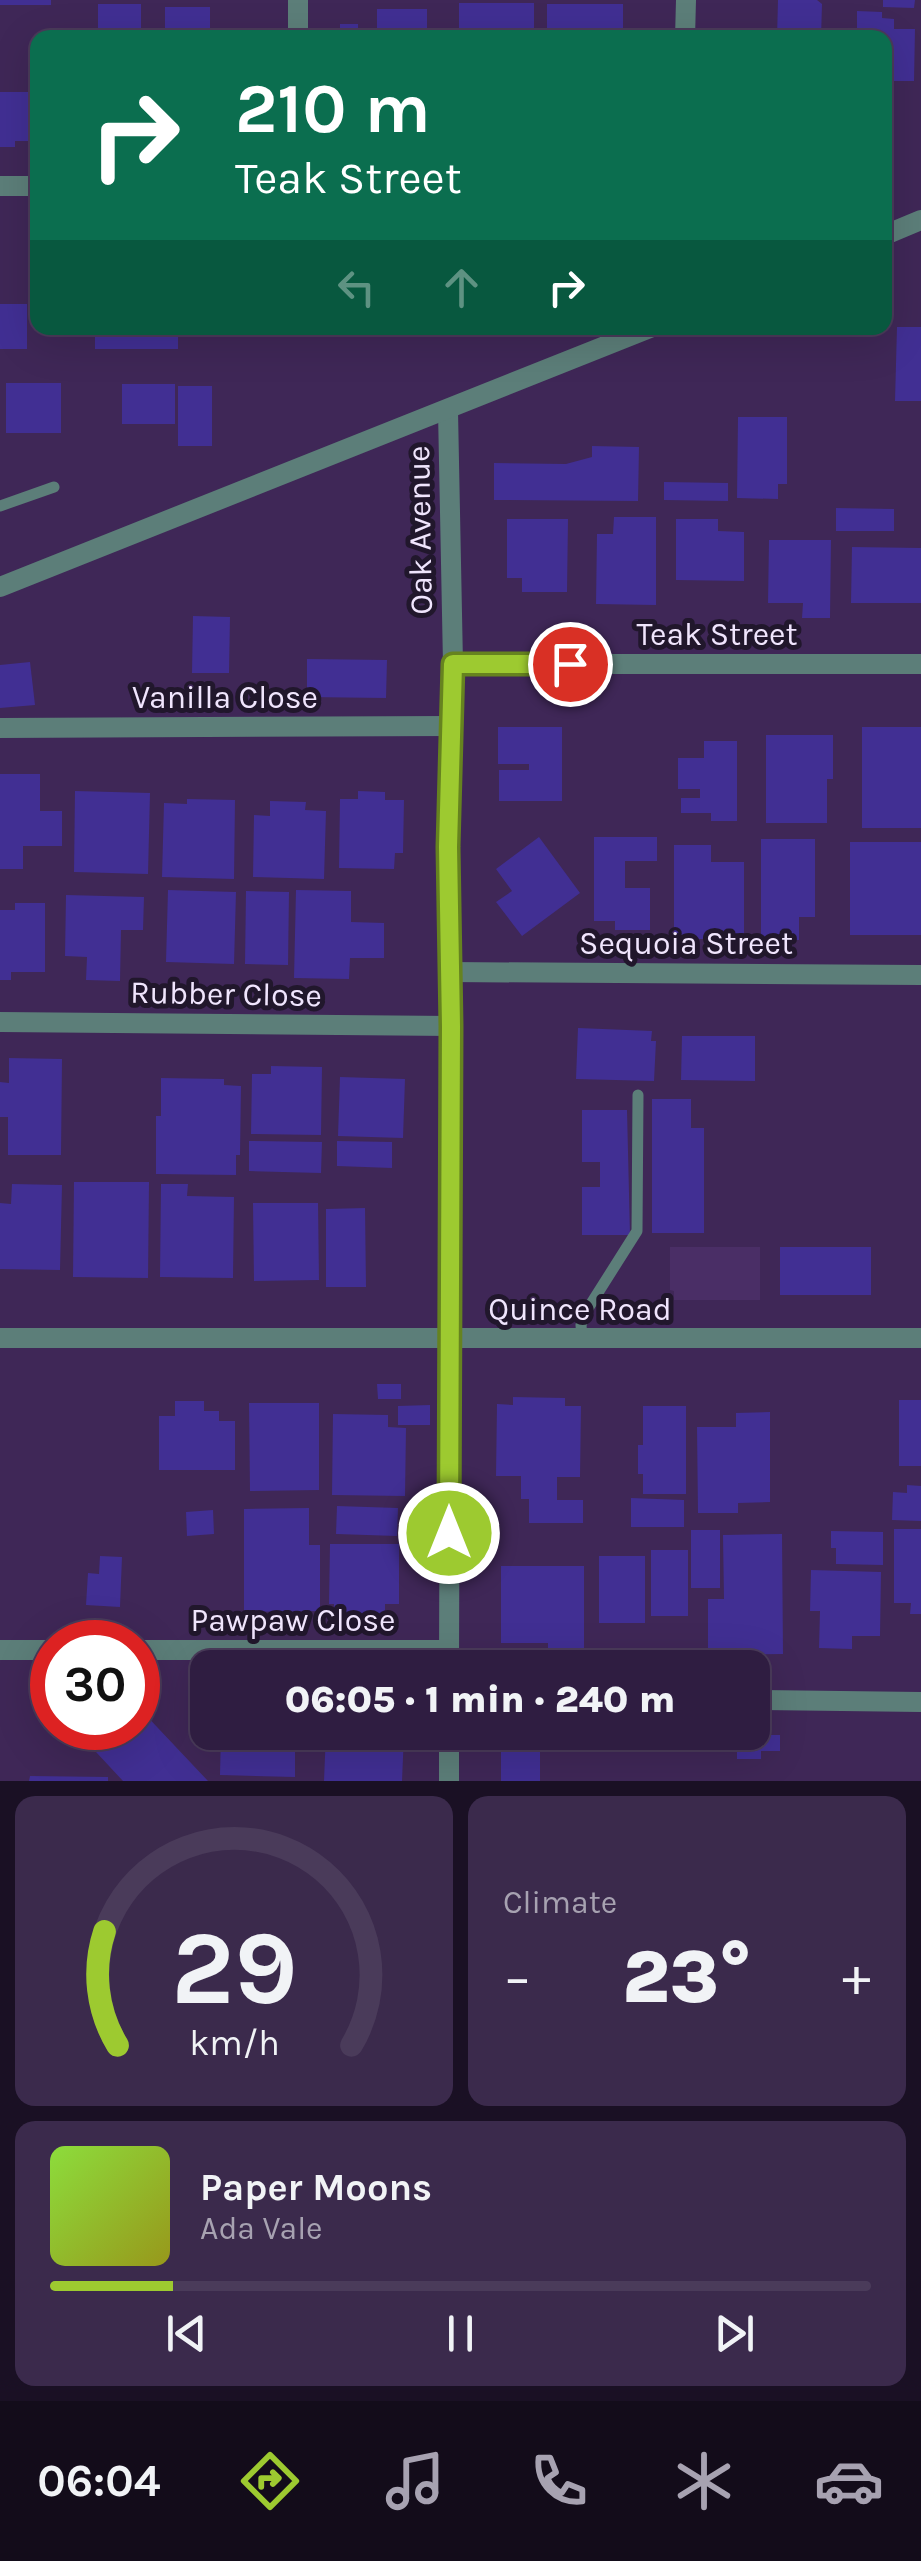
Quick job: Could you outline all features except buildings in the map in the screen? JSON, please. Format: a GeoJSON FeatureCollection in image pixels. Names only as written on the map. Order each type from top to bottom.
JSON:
{"type":"FeatureCollection","features":[{"type":"Feature","properties":{"kind":"street"},"geometry":{"type":"LineString","coordinates":[[298,0],[298,30]]}},
{"type":"Feature","properties":{"kind":"street"},"geometry":{"type":"LineString","coordinates":[[685,30],[686,0]]}},
{"type":"Feature","properties":{"kind":"street"},"geometry":{"type":"LineString","coordinates":[[0,186],[30,186]]}},
{"type":"Feature","properties":{"kind":"street"},"geometry":{"type":"LineString","coordinates":[[892,231],[921,220]]}},
{"type":"Feature","properties":{"kind":"street"},"geometry":{"type":"LineString","coordinates":[[0,586],[633,335]]}},
{"type":"Feature","properties":{"kind":"street","name":"Oak Avenue"},"geometry":{"type":"LineString","coordinates":[[448,410],[453,664],[448,847],[449,1650]]}},
{"type":"Feature","properties":{"kind":"street","name":"Teak Street"},"geometry":{"type":"LineString","coordinates":[[453,664],[921,664]]}},
{"type":"Feature","properties":{"kind":"street","name":"Vanilla Close"},"geometry":{"type":"LineString","coordinates":[[0,728],[451,726]]}},
{"type":"Feature","properties":{"kind":"street","name":"Sequoia Street"},"geometry":{"type":"LineString","coordinates":[[450,972],[921,975]]}},
{"type":"Feature","properties":{"kind":"street","name":"Rubber Close"},"geometry":{"type":"LineString","coordinates":[[0,1022],[451,1026]]}},
{"type":"Feature","properties":{"kind":"street","name":"Quince Road"},"geometry":{"type":"LineString","coordinates":[[0,1338],[921,1338]]}},
{"type":"Feature","properties":{"kind":"street"},"geometry":{"type":"LineString","coordinates":[[0,1650],[30,1650]]}},
{"type":"Feature","properties":{"kind":"street","name":"Pawpaw Close"},"geometry":{"type":"LineString","coordinates":[[160,1651],[190,1651]]}},
{"type":"Feature","properties":{"kind":"street"},"geometry":{"type":"LineString","coordinates":[[770,1700],[921,1702]]}},
{"type":"Feature","properties":{"kind":"street"},"geometry":{"type":"LineString","coordinates":[[450,1750],[450,1781]]}},
{"type":"Feature","properties":{"kind":"lane"},"geometry":{"type":"LineString","coordinates":[[0,506],[54,487]]}},
{"type":"Feature","properties":{"kind":"lane"},"geometry":{"type":"LineString","coordinates":[[582,1339],[581,1325],[587,1310],[636,1232],[638,1095]]}},
{"type":"Feature","properties":{"kind":"shaded area"},"geometry":{"type":"Polygon","coordinates":[[[670,1247],[760,1247],[760,1300],[674,1300],[674,1291],[670,1290],[670,1247]]]}},
{"type":"Feature","properties":{"kind":"route"},"geometry":{"type":"LineString","coordinates":[[449,1533],[448,847],[453,664],[570,664]]}}]}
